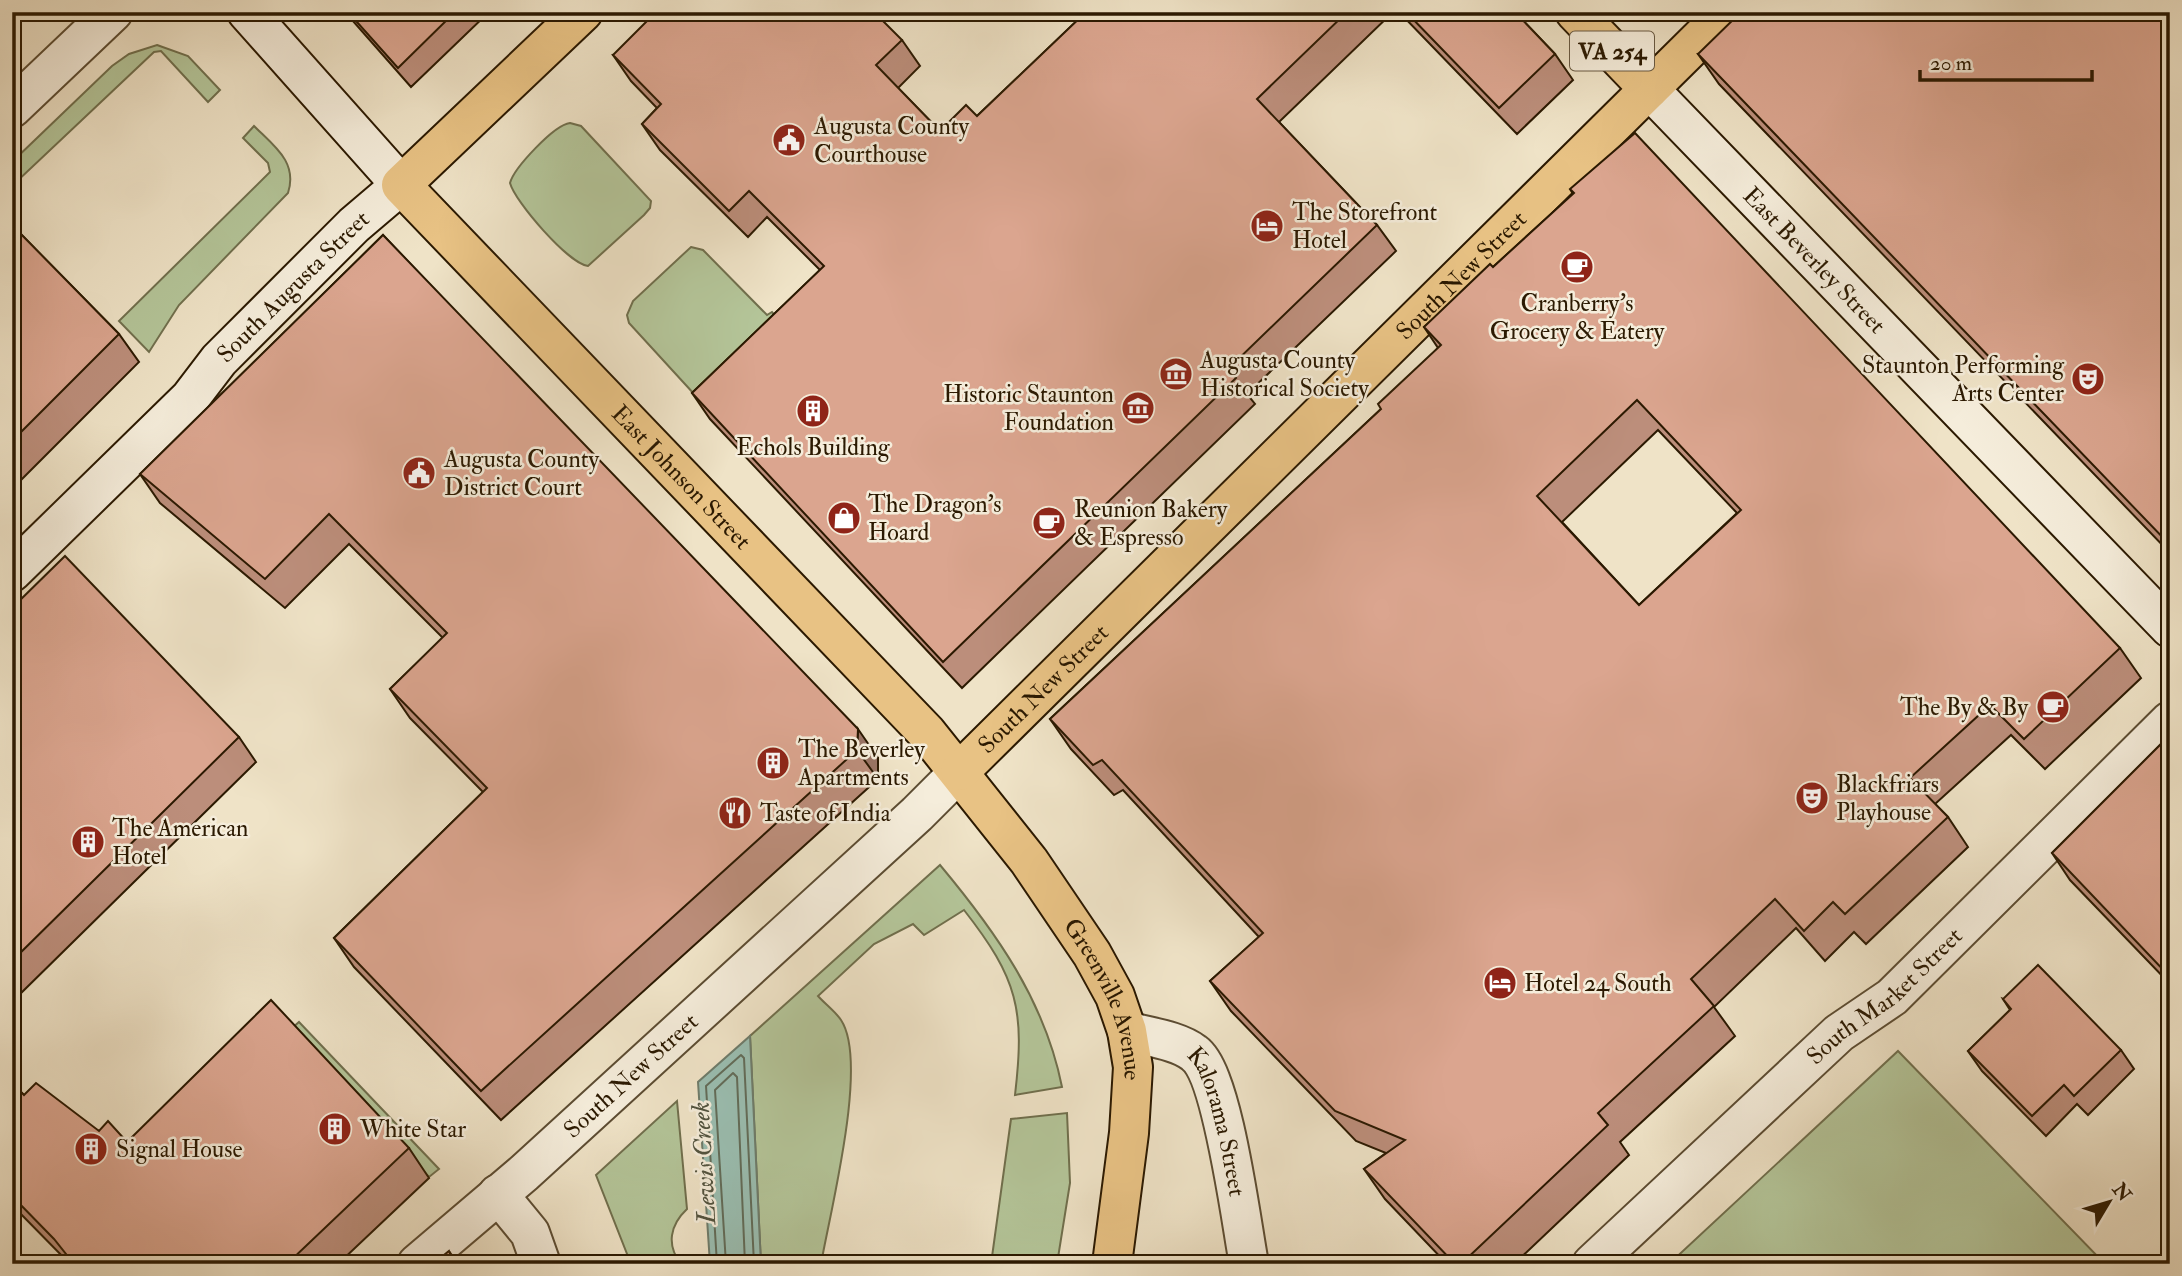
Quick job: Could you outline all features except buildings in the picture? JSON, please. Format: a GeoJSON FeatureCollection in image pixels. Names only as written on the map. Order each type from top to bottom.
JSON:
{"type":"FeatureCollection","features":[{"type":"Feature","properties":{"kind":"main road","name":"South Augusta Street"},"geometry":{"type":"LineString","coordinates":[[401,185],[583,12]]}},
{"type":"Feature","properties":{"kind":"main road","name":"East Beverley Street"},"geometry":{"type":"LineString","coordinates":[[1575,12],[1649,89]]}},
{"type":"Feature","properties":{"kind":"main road","name":"South New Street"},"geometry":{"type":"LineString","coordinates":[[960,771],[1727,12]]}},
{"type":"Feature","properties":{"kind":"main road","name":"East Johnson Street"},"geometry":{"type":"LineString","coordinates":[[401,185],[960,771]]}},
{"type":"Feature","properties":{"kind":"main road","name":"Greenville Avenue"},"geometry":{"type":"LineString","coordinates":[[960,771],[1029,860],[1092,954],[1115,996],[1128,1031],[1133,1067],[1131,1110],[1112,1264]]}},
{"type":"Feature","properties":{"kind":"street"},"geometry":{"type":"LineString","coordinates":[[12,108],[113,12]]}},
{"type":"Feature","properties":{"kind":"street"},"geometry":{"type":"LineString","coordinates":[[247,12],[401,185]]}},
{"type":"Feature","properties":{"kind":"street","name":"East Beverley Street"},"geometry":{"type":"LineString","coordinates":[[1649,89],[2170,628]]}},
{"type":"Feature","properties":{"kind":"street","name":"South Augusta Street"},"geometry":{"type":"LineString","coordinates":[[12,572],[190,398],[219,360],[354,225],[401,185]]}},
{"type":"Feature","properties":{"kind":"street","name":"South Market Street"},"geometry":{"type":"LineString","coordinates":[[1592,1264],[1839,1033],[1892,997],[2170,721]]}},
{"type":"Feature","properties":{"kind":"street","name":"South New Street"},"geometry":{"type":"LineString","coordinates":[[416,1264],[498,1194],[917,814],[960,771]]}},
{"type":"Feature","properties":{"kind":"street","name":"Kalorama Street"},"geometry":{"type":"LineString","coordinates":[[1128,1031],[1186,1048],[1195,1054],[1208,1070],[1219,1106],[1249,1264]]}},
{"type":"Feature","properties":{"kind":"street"},"geometry":{"type":"LineString","coordinates":[[498,1194],[530,1233],[541,1264]]}},
{"type":"Feature","properties":{"kind":"green space"},"geometry":{"type":"Polygon","coordinates":[[[157,45],[188,56],[220,90],[208,102],[161,51],[154,52],[12,186],[12,162],[112,66],[129,54],[157,45]]]}},
{"type":"Feature","properties":{"kind":"green space"},"geometry":{"type":"Polygon","coordinates":[[[570,123],[581,126],[651,201],[650,208],[644,215],[588,266],[579,263],[556,244],[522,204],[510,183],[536,148],[554,131],[570,123]]]}},
{"type":"Feature","properties":{"kind":"green space"},"geometry":{"type":"Polygon","coordinates":[[[254,126],[287,163],[290,172],[288,193],[179,305],[149,352],[119,321],[270,172],[268,163],[243,138],[254,126]]]}},
{"type":"Feature","properties":{"kind":"green space"},"geometry":{"type":"Polygon","coordinates":[[[691,247],[703,250],[767,315],[772,312],[777,318],[695,395],[629,323],[627,315],[633,301],[691,247]]]}},
{"type":"Feature","properties":{"kind":"green space"},"geometry":{"type":"Polygon","coordinates":[[[940,865],[999,942],[1016,969],[1044,1025],[1062,1087],[1015,1095],[1019,1040],[1014,996],[996,956],[964,910],[924,935],[913,924],[874,944],[818,996],[841,1020],[849,1040],[851,1069],[845,1138],[821,1264],[761,1264],[750,1036],[940,865]]]}},
{"type":"Feature","properties":{"kind":"green space"},"geometry":{"type":"Polygon","coordinates":[[[299,1022],[439,1169],[429,1177],[291,1029],[299,1022]]]}},
{"type":"Feature","properties":{"kind":"green space"},"geometry":{"type":"Polygon","coordinates":[[[1898,1051],[2105,1264],[1669,1264],[1898,1051]]]}},
{"type":"Feature","properties":{"kind":"green space"},"geometry":{"type":"Polygon","coordinates":[[[677,1101],[687,1209],[674,1228],[672,1242],[673,1250],[681,1264],[631,1264],[596,1175],[677,1101]]]}},
{"type":"Feature","properties":{"kind":"green space"},"geometry":{"type":"Polygon","coordinates":[[[1067,1113],[1070,1183],[1057,1264],[991,1264],[1011,1119],[1067,1113]]]}},
{"type":"Feature","properties":{"kind":"water"},"geometry":{"type":"Polygon","coordinates":[[[750,1036],[761,1264],[710,1264],[698,1082],[750,1036]]]}},
{"type":"Feature","properties":{"kind":"railway"},"geometry":{"type":"LineString","coordinates":[[12,1243],[31,1264]]}},
{"type":"Feature","properties":{"kind":"place","name":"Augusta County Courthouse"},"geometry":{"type":"Point","coordinates":[789,140]}},
{"type":"Feature","properties":{"kind":"place","name":"The Storefront Hotel"},"geometry":{"type":"Point","coordinates":[1267,226]}},
{"type":"Feature","properties":{"kind":"place","name":"Cranberry's Grocery & Eatery"},"geometry":{"type":"Point","coordinates":[1577,267]}},
{"type":"Feature","properties":{"kind":"place","name":"Augusta County Historical Society"},"geometry":{"type":"Point","coordinates":[1176,374]}},
{"type":"Feature","properties":{"kind":"place","name":"Staunton Performing Arts Center"},"geometry":{"type":"Point","coordinates":[2088,379]}},
{"type":"Feature","properties":{"kind":"place","name":"Historic Staunton Foundation"},"geometry":{"type":"Point","coordinates":[1138,408]}},
{"type":"Feature","properties":{"kind":"place","name":"Echols Building"},"geometry":{"type":"Point","coordinates":[813,411]}},
{"type":"Feature","properties":{"kind":"place","name":"Augusta County District Court"},"geometry":{"type":"Point","coordinates":[419,473]}},
{"type":"Feature","properties":{"kind":"place","name":"The Dragon's Hoard"},"geometry":{"type":"Point","coordinates":[844,518]}},
{"type":"Feature","properties":{"kind":"place","name":"Reunion Bakery & Espresso"},"geometry":{"type":"Point","coordinates":[1049,523]}},
{"type":"Feature","properties":{"kind":"place","name":"The By & By"},"geometry":{"type":"Point","coordinates":[2053,707]}},
{"type":"Feature","properties":{"kind":"place","name":"The Beverley Apartments"},"geometry":{"type":"Point","coordinates":[773,763]}},
{"type":"Feature","properties":{"kind":"place","name":"Blackfriars Playhouse"},"geometry":{"type":"Point","coordinates":[1812,798]}},
{"type":"Feature","properties":{"kind":"place","name":"Taste of India"},"geometry":{"type":"Point","coordinates":[735,813]}},
{"type":"Feature","properties":{"kind":"place","name":"The American Hotel"},"geometry":{"type":"Point","coordinates":[88,842]}},
{"type":"Feature","properties":{"kind":"place","name":"Hotel 24 South"},"geometry":{"type":"Point","coordinates":[1500,983]}},
{"type":"Feature","properties":{"kind":"place","name":"White Star"},"geometry":{"type":"Point","coordinates":[335,1129]}},
{"type":"Feature","properties":{"kind":"place","name":"Signal House"},"geometry":{"type":"Point","coordinates":[91,1149]}},
{"type":"Feature","properties":{"kind":"water label","name":"Lewis Creek"},"geometry":{"type":"Point","coordinates":[703,1163]}}]}
